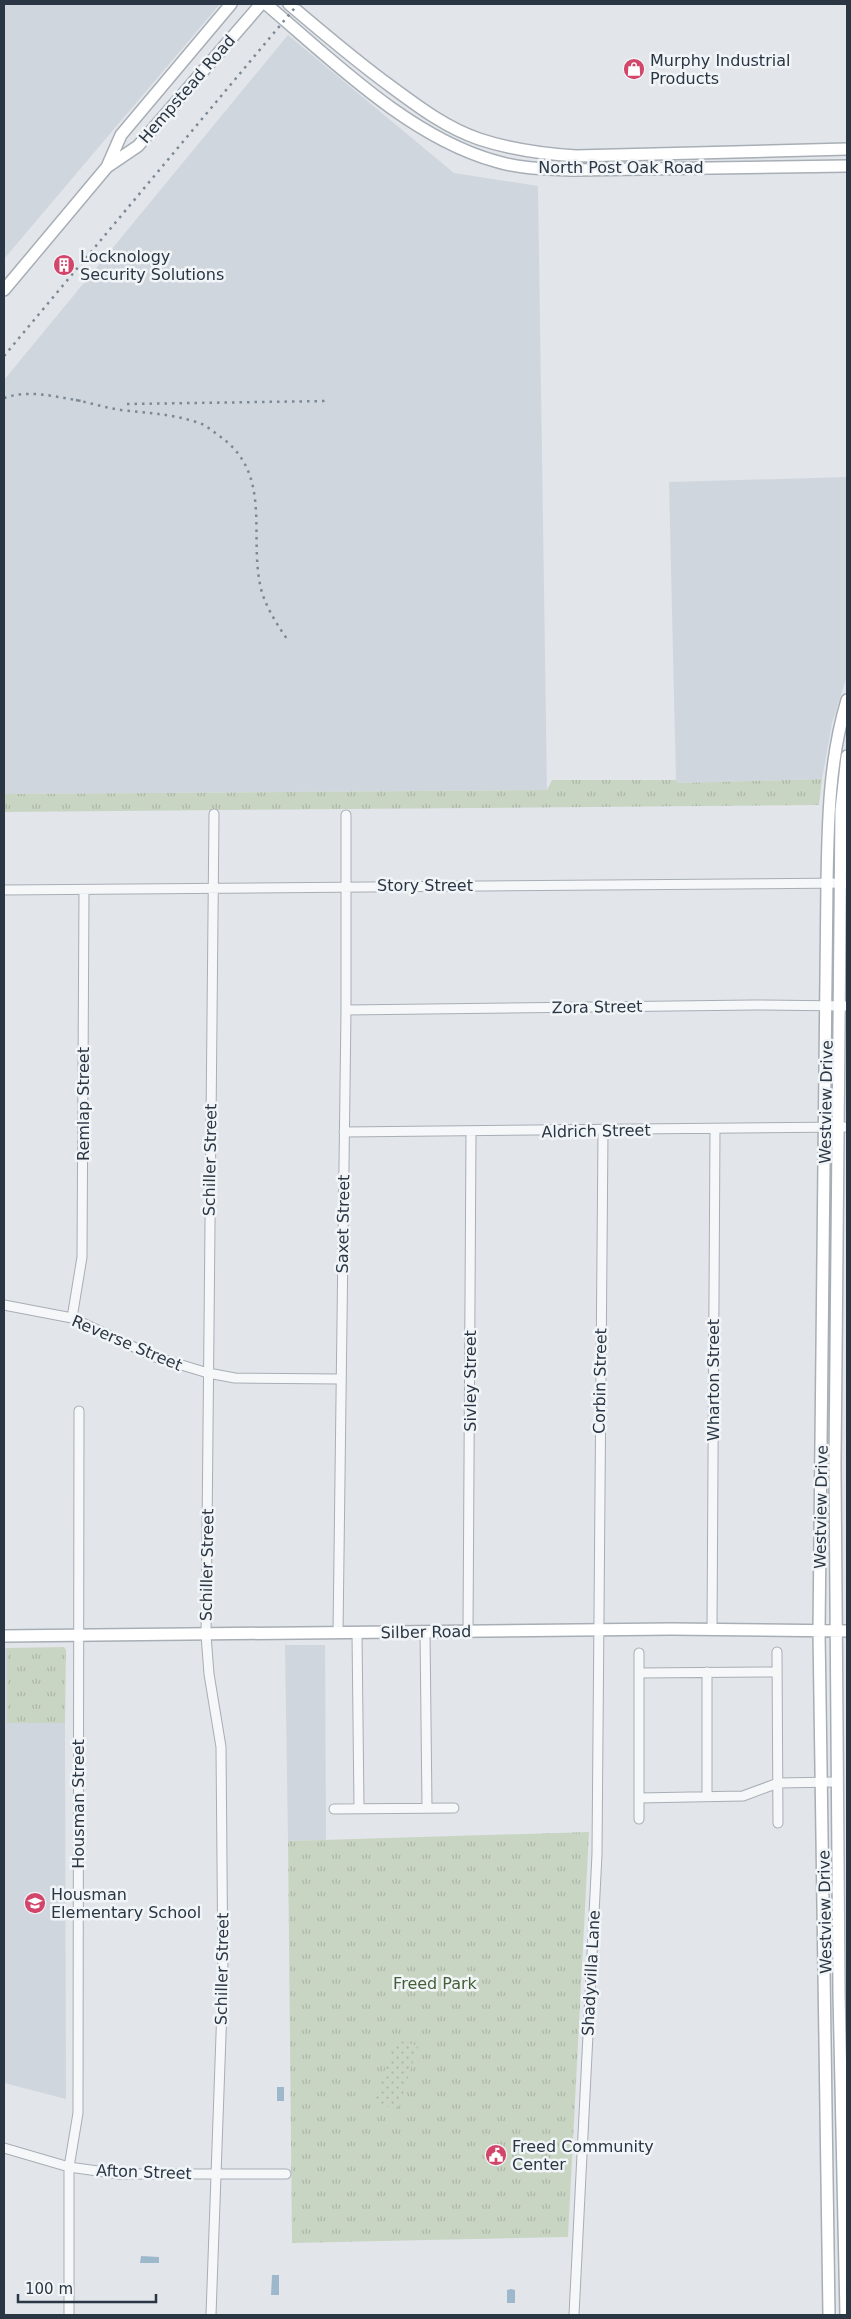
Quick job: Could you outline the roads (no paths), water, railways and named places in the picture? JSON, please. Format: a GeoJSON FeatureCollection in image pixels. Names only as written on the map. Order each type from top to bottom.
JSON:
{"type":"FeatureCollection","features":[{"type":"Feature","properties":{"kind":"main road","name":"Hempstead Road"},"geometry":{"type":"LineString","coordinates":[[107,167],[121,135],[231,4]]}},
{"type":"Feature","properties":{"kind":"main road","name":"Hempstead Road"},"geometry":{"type":"LineString","coordinates":[[4,290],[107,167],[138,146],[261,4]]}},
{"type":"Feature","properties":{"kind":"main road","name":"North Post Oak Road"},"geometry":{"type":"LineString","coordinates":[[266,4],[350,75],[400,114],[452,145],[495,162],[547,169],[574,170],[847,166]]}},
{"type":"Feature","properties":{"kind":"main road","name":"North Post Oak Road"},"geometry":{"type":"LineString","coordinates":[[289,4],[360,65],[424,111],[452,128],[479,139],[547,154],[576,156],[847,149]]}},
{"type":"Feature","properties":{"kind":"main road","name":"Westview Drive"},"geometry":{"type":"LineString","coordinates":[[829,2312],[823,1782],[819,1631],[827,883],[828,808],[839,728],[847,700]]}},
{"type":"Feature","properties":{"kind":"main road","name":"Westview Drive"},"geometry":{"type":"LineString","coordinates":[[846,2311],[836,1782],[842,1631],[835,1465],[837,1300],[843,1127],[844,883],[841,810],[847,756]]}},
{"type":"Feature","properties":{"kind":"main road"},"geometry":{"type":"LineString","coordinates":[[823,1299],[837,1300]]}},
{"type":"Feature","properties":{"kind":"main road"},"geometry":{"type":"LineString","coordinates":[[821,1464],[835,1465]]}},
{"type":"Feature","properties":{"kind":"main road","name":"Silber Road"},"geometry":{"type":"LineString","coordinates":[[4,1636],[598,1630],[842,1631]]}},
{"type":"Feature","properties":{"kind":"main road"},"geometry":{"type":"LineString","coordinates":[[826,1993],[839,1994]]}},
{"type":"Feature","properties":{"kind":"street","name":"Schiller Street"},"geometry":{"type":"LineString","coordinates":[[211,2315],[223,1979],[221,1747],[209,1674],[206,1635],[214,814]]}},
{"type":"Feature","properties":{"kind":"street","name":"Saxet Street"},"geometry":{"type":"LineString","coordinates":[[338,1632],[346,1010],[346,815]]}},
{"type":"Feature","properties":{"kind":"street","name":"Story Street"},"geometry":{"type":"LineString","coordinates":[[4,890],[213,890],[345,885],[844,883]]}},
{"type":"Feature","properties":{"kind":"street","name":"Remlap Street"},"geometry":{"type":"LineString","coordinates":[[72,1318],[82,1257],[84,890]]}},
{"type":"Feature","properties":{"kind":"street","name":"Zora Street"},"geometry":{"type":"LineString","coordinates":[[346,1010],[754,1005],[844,1006]]}},
{"type":"Feature","properties":{"kind":"street","name":"Aldrich Street"},"geometry":{"type":"LineString","coordinates":[[344,1132],[603,1131],[843,1127]]}},
{"type":"Feature","properties":{"kind":"street","name":"Wharton Street"},"geometry":{"type":"LineString","coordinates":[[712,1630],[715,1129]]}},
{"type":"Feature","properties":{"kind":"street","name":"Corbin Street"},"geometry":{"type":"LineString","coordinates":[[598,1630],[603,1131]]}},
{"type":"Feature","properties":{"kind":"street","name":"Sivley Street"},"geometry":{"type":"LineString","coordinates":[[468,1631],[472,1132]]}},
{"type":"Feature","properties":{"kind":"street","name":"Reverse Street"},"geometry":{"type":"LineString","coordinates":[[4,1306],[72,1318],[155,1357],[184,1368],[235,1378],[340,1379]]}},
{"type":"Feature","properties":{"kind":"street","name":"Housman Street"},"geometry":{"type":"LineString","coordinates":[[70,2315],[69,2167],[78,2114],[77,1635],[79,1411]]}},
{"type":"Feature","properties":{"kind":"street","name":"Shadyvilla Lane"},"geometry":{"type":"LineString","coordinates":[[574,2315],[598,1854],[598,1630]]}},
{"type":"Feature","properties":{"kind":"street"},"geometry":{"type":"LineString","coordinates":[[425,1632],[427,1808]]}},
{"type":"Feature","properties":{"kind":"street"},"geometry":{"type":"LineString","coordinates":[[357,1633],[358,1808]]}},
{"type":"Feature","properties":{"kind":"street"},"geometry":{"type":"LineString","coordinates":[[777,1652],[778,1823]]}},
{"type":"Feature","properties":{"kind":"street"},"geometry":{"type":"LineString","coordinates":[[639,1653],[639,1819]]}},
{"type":"Feature","properties":{"kind":"street"},"geometry":{"type":"LineString","coordinates":[[707,1672],[707,1796]]}},
{"type":"Feature","properties":{"kind":"street"},"geometry":{"type":"LineString","coordinates":[[639,1673],[777,1672]]}},
{"type":"Feature","properties":{"kind":"street"},"geometry":{"type":"LineString","coordinates":[[639,1798],[743,1796],[778,1783],[836,1782]]}},
{"type":"Feature","properties":{"kind":"street"},"geometry":{"type":"LineString","coordinates":[[334,1809],[454,1808]]}},
{"type":"Feature","properties":{"kind":"street","name":"Afton Street"},"geometry":{"type":"LineString","coordinates":[[4,2148],[69,2167],[119,2174],[286,2174]]}},
{"type":"Feature","properties":{"kind":"street"},"geometry":{"type":"LineString","coordinates":[[829,2312],[846,2311]]}},
{"type":"Feature","properties":{"kind":"water"},"geometry":{"type":"Polygon","coordinates":[[[277,2087],[284,2087],[284,2101],[277,2101],[277,2087]]]}},
{"type":"Feature","properties":{"kind":"water"},"geometry":{"type":"Polygon","coordinates":[[[141,2256],[159,2257],[159,2263],[140,2263],[141,2256]]]}},
{"type":"Feature","properties":{"kind":"water"},"geometry":{"type":"Polygon","coordinates":[[[272,2275],[279,2275],[279,2295],[271,2295],[272,2275]]]}},
{"type":"Feature","properties":{"kind":"water"},"geometry":{"type":"Polygon","coordinates":[[[507,2290],[515,2290],[515,2303],[507,2303],[507,2290]]]}},
{"type":"Feature","properties":{"kind":"railway"},"geometry":{"type":"LineString","coordinates":[[4,356],[298,4]]}},
{"type":"Feature","properties":{"kind":"railway"},"geometry":{"type":"LineString","coordinates":[[4,398],[14,395],[33,394],[82,401]]}},
{"type":"Feature","properties":{"kind":"railway"},"geometry":{"type":"LineString","coordinates":[[76,400],[115,409],[170,416],[199,423],[218,435],[235,450],[247,467],[253,486],[261,589],[272,615],[287,639]]}},
{"type":"Feature","properties":{"kind":"railway"},"geometry":{"type":"LineString","coordinates":[[127,404],[327,401]]}},
{"type":"Feature","properties":{"kind":"place","name":"Murphy Industrial Products"},"geometry":{"type":"Point","coordinates":[634,69]}},
{"type":"Feature","properties":{"kind":"place","name":"Locknology Security Solutions"},"geometry":{"type":"Point","coordinates":[64,265]}},
{"type":"Feature","properties":{"kind":"place","name":"Housman Elementary School"},"geometry":{"type":"Point","coordinates":[35,1903]}},
{"type":"Feature","properties":{"kind":"place","name":"Freed Community Center"},"geometry":{"type":"Point","coordinates":[496,2155]}},
{"type":"Feature","properties":{"kind":"park label","name":"Freed Park"},"geometry":{"type":"Point","coordinates":[435,1983]}}]}
